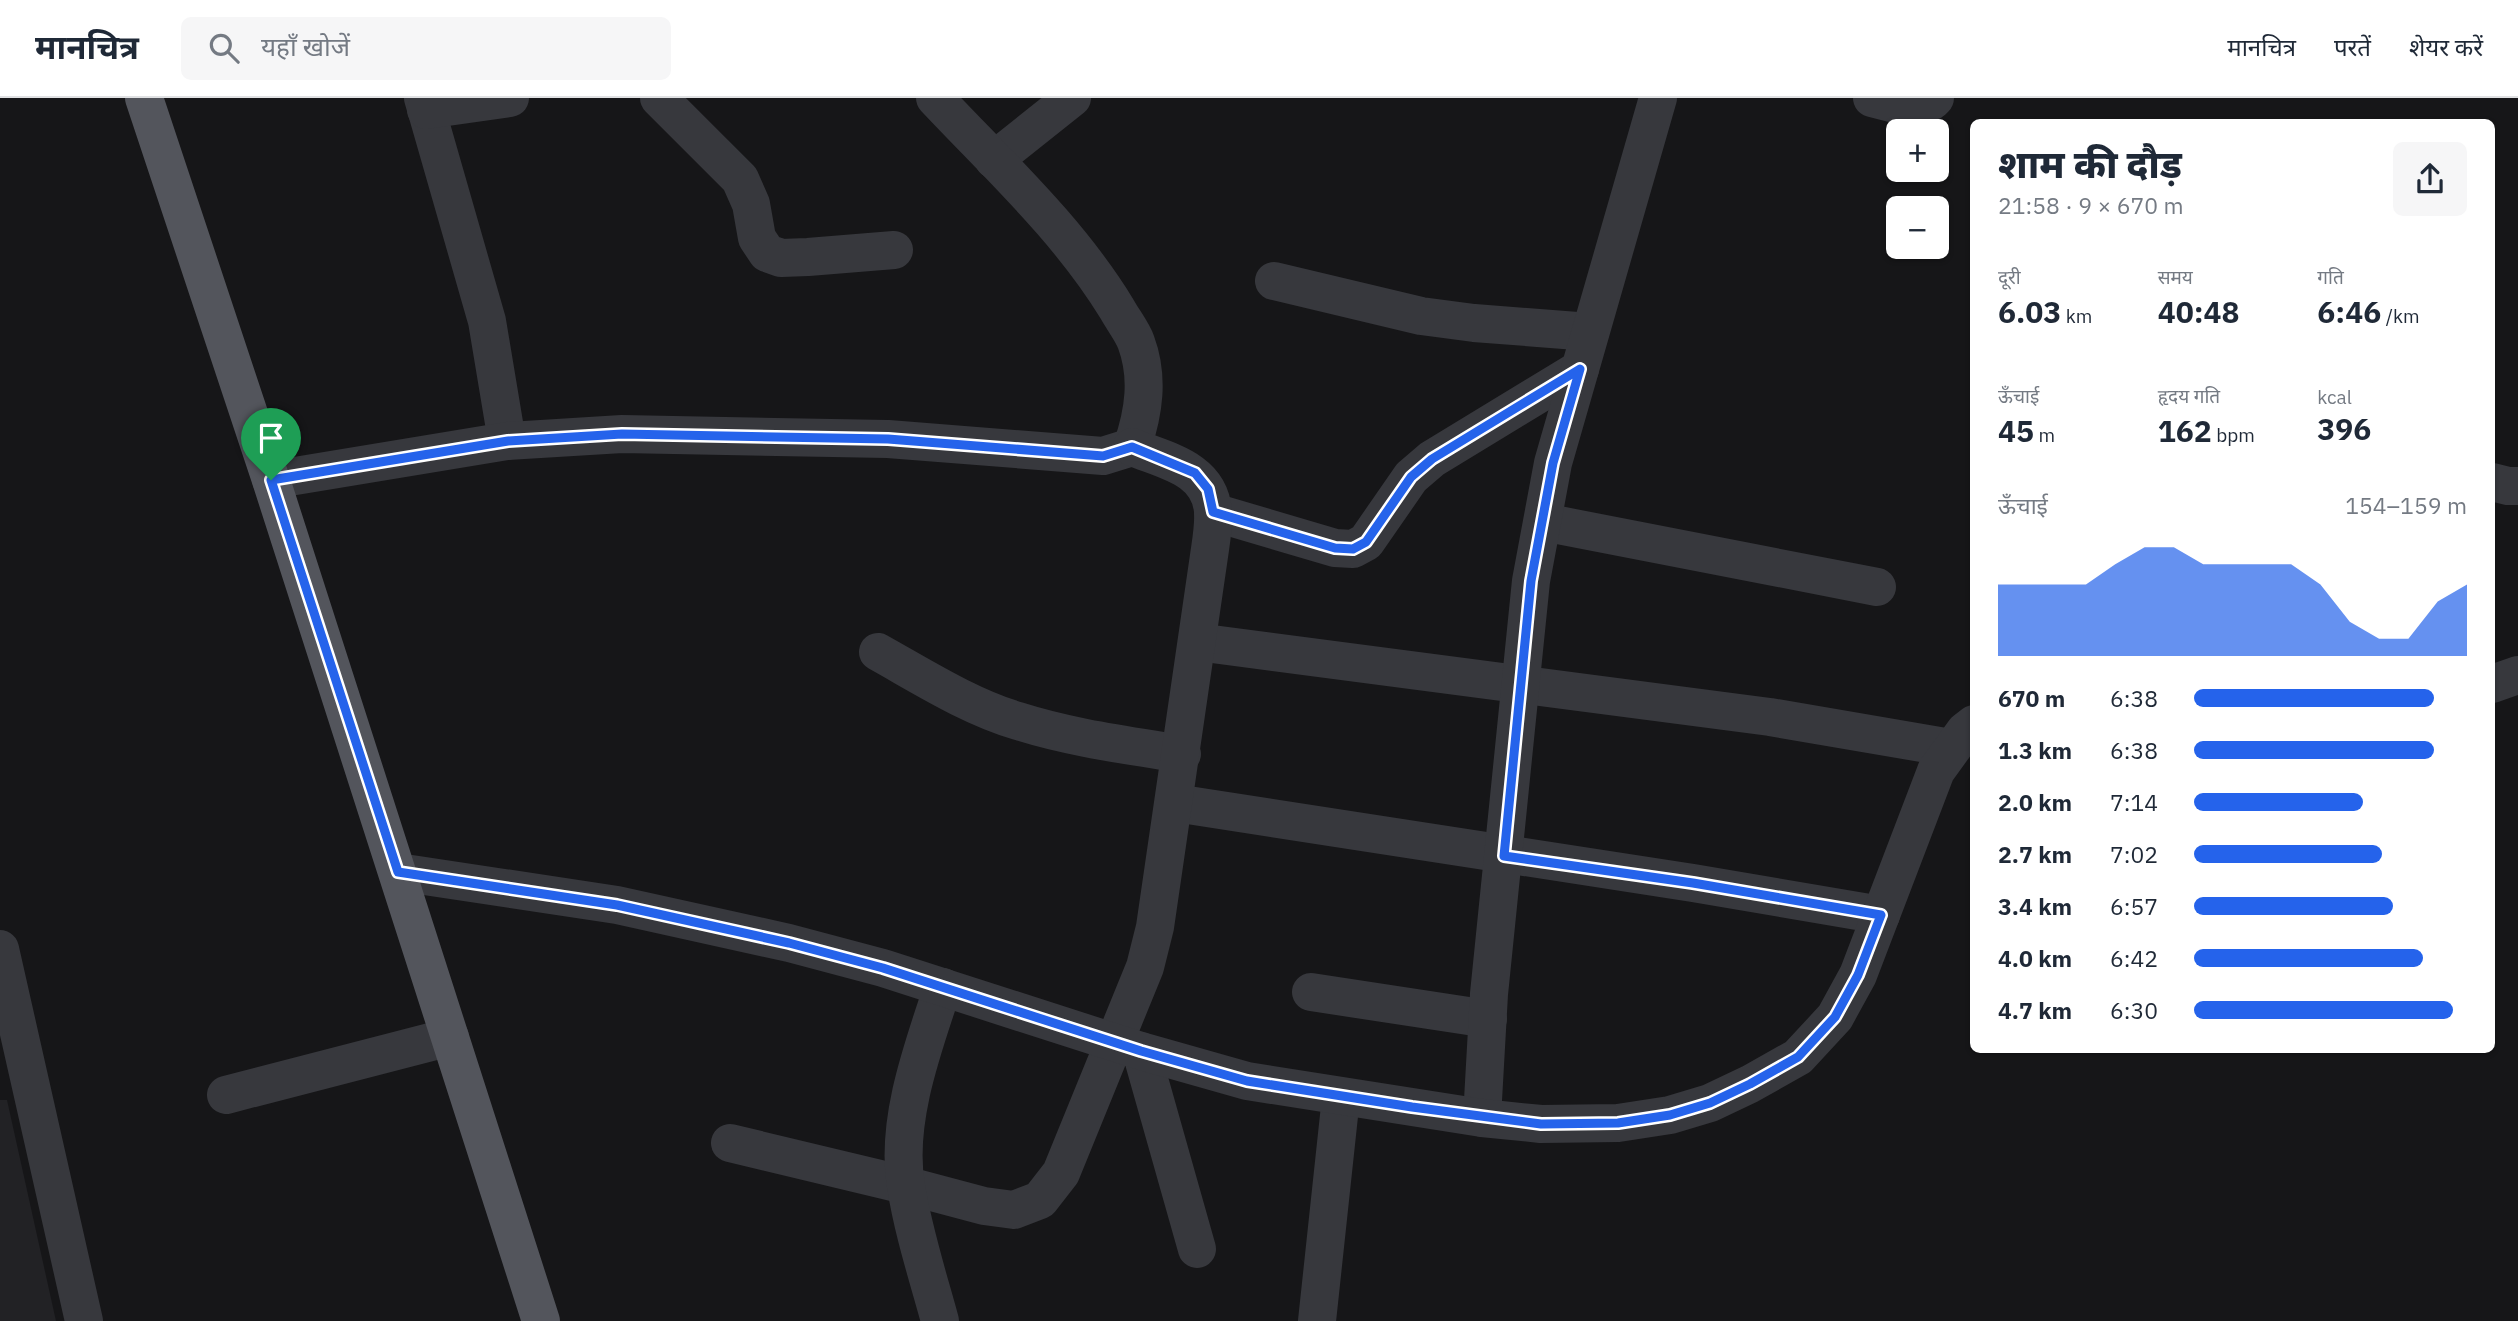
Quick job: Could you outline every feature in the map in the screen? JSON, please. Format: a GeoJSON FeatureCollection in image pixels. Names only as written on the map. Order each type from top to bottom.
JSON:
{"type":"FeatureCollection","features":[{"type":"Feature","properties":{"kind":"main road"},"geometry":{"type":"LineString","coordinates":[[144,98],[271,480],[541,1321]]}},
{"type":"Feature","properties":{"kind":"street"},"geometry":{"type":"LineString","coordinates":[[508,441],[487,321],[424,104],[510,98]]}},
{"type":"Feature","properties":{"kind":"street"},"geometry":{"type":"LineString","coordinates":[[659,98],[740,179],[751,204],[757,238],[767,253],[781,258],[894,250]]}},
{"type":"Feature","properties":{"kind":"street"},"geometry":{"type":"LineString","coordinates":[[935,98],[1062,234],[1105,289],[1136,341],[1145,388],[1140,422],[1132,447]]}},
{"type":"Feature","properties":{"kind":"street"},"geometry":{"type":"LineString","coordinates":[[994,160],[1072,98]]}},
{"type":"Feature","properties":{"kind":"street"},"geometry":{"type":"LineString","coordinates":[[1482,1118],[1488,1019],[1531,581],[1553,463],[1658,98]]}},
{"type":"Feature","properties":{"kind":"street"},"geometry":{"type":"LineString","coordinates":[[1872,98],[1907,107],[1932,102],[1935,98]]}},
{"type":"Feature","properties":{"kind":"street"},"geometry":{"type":"LineString","coordinates":[[1274,281],[1421,316],[1590,332]]}},
{"type":"Feature","properties":{"kind":"street"},"geometry":{"type":"LineString","coordinates":[[1213,512],[1335,548],[1353,549],[1366,542],[1411,477],[1432,459],[1580,369]]}},
{"type":"Feature","properties":{"kind":"street"},"geometry":{"type":"LineString","coordinates":[[271,480],[508,441],[622,434],[875,439],[1103,456],[1132,447],[1195,473],[1208,489],[1213,512],[1182,754],[1155,927],[1128,1047],[1061,1173],[1040,1200],[1014,1210],[984,1206],[730,1143]]}},
{"type":"Feature","properties":{"kind":"street"},"geometry":{"type":"LineString","coordinates":[[2495,482],[2518,486]]}},
{"type":"Feature","properties":{"kind":"street"},"geometry":{"type":"LineString","coordinates":[[1543,522],[1877,587]]}},
{"type":"Feature","properties":{"kind":"street"},"geometry":{"type":"LineString","coordinates":[[1197,642],[1770,717],[1963,736]]}},
{"type":"Feature","properties":{"kind":"street"},"geometry":{"type":"LineString","coordinates":[[878,652],[970,702],[1016,721],[1062,734],[1182,754]]}},
{"type":"Feature","properties":{"kind":"street"},"geometry":{"type":"LineString","coordinates":[[2495,683],[2518,675]]}},
{"type":"Feature","properties":{"kind":"street"},"geometry":{"type":"LineString","coordinates":[[398,872],[617,905],[789,943],[883,968],[1128,1047],[1247,1081],[1482,1118],[1541,1124],[1618,1123],[1670,1115],[1710,1103],[1750,1084],[1798,1057],[1835,1017],[1858,975],[1936,771],[1963,736]]}},
{"type":"Feature","properties":{"kind":"street"},"geometry":{"type":"LineString","coordinates":[[1175,803],[1504,856],[1693,883],[1881,915]]}},
{"type":"Feature","properties":{"kind":"street"},"geometry":{"type":"LineString","coordinates":[[0,949],[84,1321]]}},
{"type":"Feature","properties":{"kind":"street"},"geometry":{"type":"LineString","coordinates":[[940,1321],[905,1185],[904,1151],[910,1104],[923,1046],[943,987]]}},
{"type":"Feature","properties":{"kind":"street"},"geometry":{"type":"LineString","coordinates":[[1311,992],[1488,1019]]}},
{"type":"Feature","properties":{"kind":"street"},"geometry":{"type":"LineString","coordinates":[[226,1095],[450,1037]]}},
{"type":"Feature","properties":{"kind":"street"},"geometry":{"type":"LineString","coordinates":[[1128,1047],[1197,1249]]}},
{"type":"Feature","properties":{"kind":"street"},"geometry":{"type":"LineString","coordinates":[[1317,1321],[1341,1097]]}},
{"type":"Feature","properties":{"kind":"shaded area"},"geometry":{"type":"Polygon","coordinates":[[[0,1100],[7,1100],[56,1321],[0,1321],[0,1100]]]}},
{"type":"Feature","properties":{"kind":"route"},"geometry":{"type":"LineString","coordinates":[[1580,369],[1553,463],[1531,581],[1504,856],[1693,883],[1881,915],[1858,975],[1835,1017],[1798,1057],[1710,1103],[1670,1115],[1618,1123],[1541,1124],[1482,1118],[1247,1081],[1141,1051],[883,968],[789,943],[617,905],[398,872],[271,480],[508,441],[622,434],[888,439],[1103,456],[1132,447],[1195,473],[1208,489],[1213,512],[1335,548],[1353,549],[1366,542],[1411,477],[1432,459],[1580,369]]}}]}
